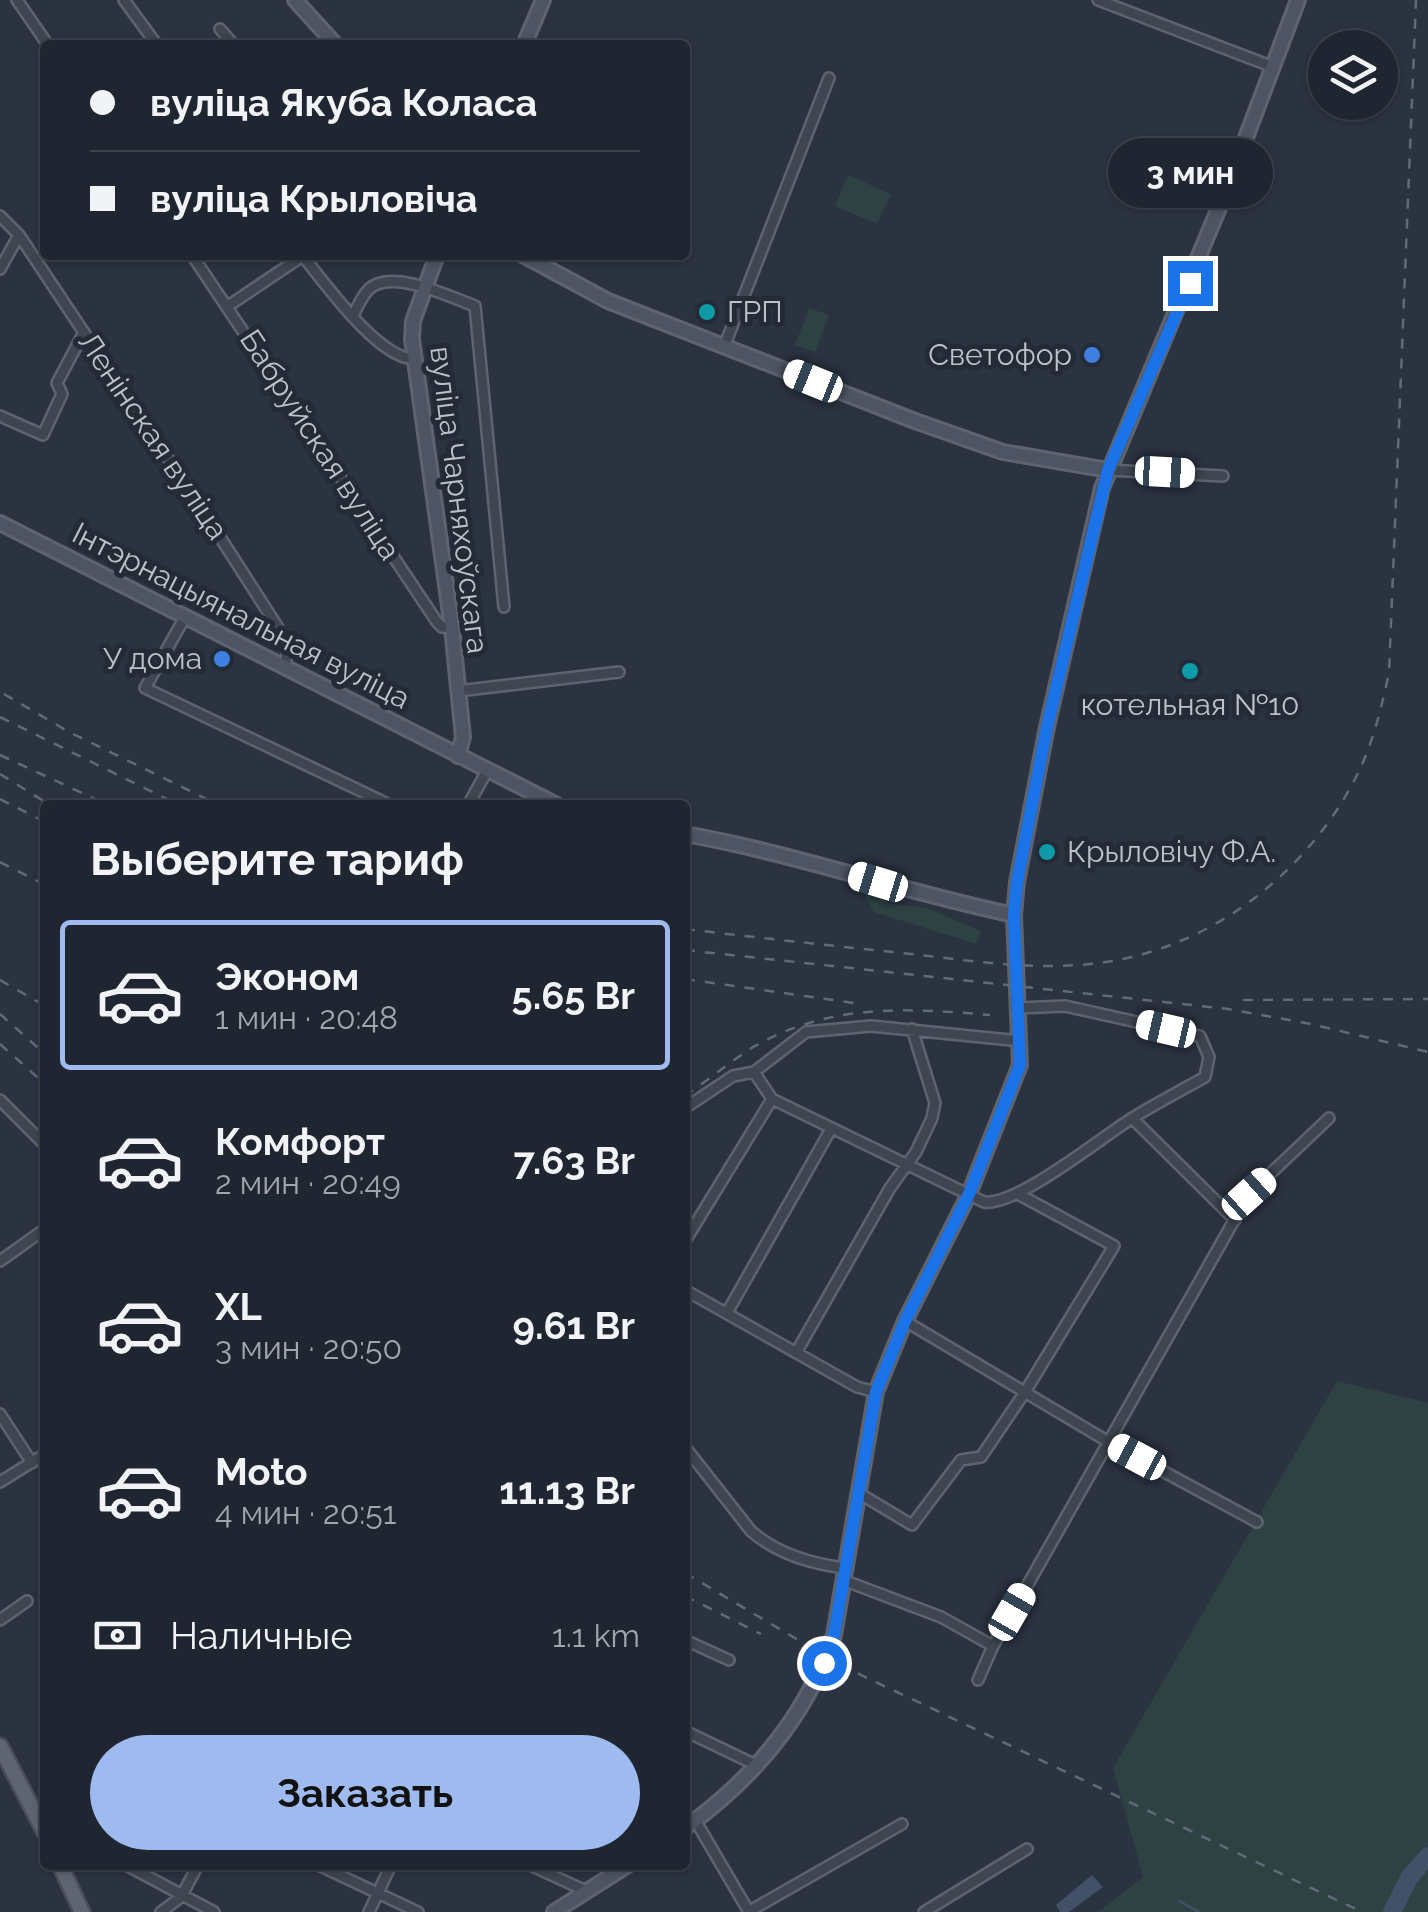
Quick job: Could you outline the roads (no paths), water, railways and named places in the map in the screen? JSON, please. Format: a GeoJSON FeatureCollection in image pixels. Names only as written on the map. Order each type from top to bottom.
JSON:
{"type":"FeatureCollection","features":[{"type":"Feature","properties":{"kind":"main road"},"geometry":{"type":"LineString","coordinates":[[0,1746],[40,1823]]}},
{"type":"Feature","properties":{"kind":"main road"},"geometry":{"type":"LineString","coordinates":[[62,1870],[82,1912]]}},
{"type":"Feature","properties":{"kind":"street"},"geometry":{"type":"LineString","coordinates":[[17,0],[45,40]]}},
{"type":"Feature","properties":{"kind":"street"},"geometry":{"type":"LineString","coordinates":[[124,0],[153,40]]}},
{"type":"Feature","properties":{"kind":"street"},"geometry":{"type":"LineString","coordinates":[[295,0],[331,40]]}},
{"type":"Feature","properties":{"kind":"street"},"geometry":{"type":"LineString","coordinates":[[526,40],[543,0]]}},
{"type":"Feature","properties":{"kind":"street"},"geometry":{"type":"LineString","coordinates":[[1098,0],[1273,67]]}},
{"type":"Feature","properties":{"kind":"street"},"geometry":{"type":"LineString","coordinates":[[902,1824],[749,1912],[690,1824],[758,1766],[798,1710],[826,1658],[876,1392],[905,1321],[969,1194],[1020,1065],[1014,915],[1017,882],[1047,727],[1108,470],[1190,283],[1298,0]]}},
{"type":"Feature","properties":{"kind":"street"},"geometry":{"type":"LineString","coordinates":[[220,29],[230,40]]}},
{"type":"Feature","properties":{"kind":"street"},"geometry":{"type":"LineString","coordinates":[[724,347],[829,78]]}},
{"type":"Feature","properties":{"kind":"street","name":"Ленінская вуліца"},"geometry":{"type":"LineString","coordinates":[[0,216],[19,235],[118,378],[277,626],[288,650],[284,665]]}},
{"type":"Feature","properties":{"kind":"street"},"geometry":{"type":"LineString","coordinates":[[0,269],[19,235]]}},
{"type":"Feature","properties":{"kind":"street","name":"Бабруйская вуліца"},"geometry":{"type":"LineString","coordinates":[[196,260],[437,622],[452,628]]}},
{"type":"Feature","properties":{"kind":"street"},"geometry":{"type":"LineString","coordinates":[[228,306],[296,260]]}},
{"type":"Feature","properties":{"kind":"street"},"geometry":{"type":"LineString","coordinates":[[307,260],[353,316],[389,350],[408,360],[415,359]]}},
{"type":"Feature","properties":{"kind":"street","name":"вуліца Чарняхоўскага"},"geometry":{"type":"LineString","coordinates":[[435,260],[412,329],[452,628],[463,738],[458,756]]}},
{"type":"Feature","properties":{"kind":"street"},"geometry":{"type":"LineString","coordinates":[[532,260],[608,301],[1004,452],[1108,470],[1223,476]]}},
{"type":"Feature","properties":{"kind":"street"},"geometry":{"type":"LineString","coordinates":[[353,316],[367,290],[379,282],[390,281],[475,306],[504,607]]}},
{"type":"Feature","properties":{"kind":"street"},"geometry":{"type":"LineString","coordinates":[[0,416],[42,435],[62,394],[57,383],[84,332]]}},
{"type":"Feature","properties":{"kind":"street","name":"Інтэрнацыянальная вуліца"},"geometry":{"type":"LineString","coordinates":[[0,522],[547,800]]}},
{"type":"Feature","properties":{"kind":"street"},"geometry":{"type":"LineString","coordinates":[[186,618],[145,688],[380,800]]}},
{"type":"Feature","properties":{"kind":"street"},"geometry":{"type":"LineString","coordinates":[[458,691],[619,672]]}},
{"type":"Feature","properties":{"kind":"street"},"geometry":{"type":"LineString","coordinates":[[471,800],[486,771]]}},
{"type":"Feature","properties":{"kind":"street"},"geometry":{"type":"LineString","coordinates":[[690,835],[782,853],[943,900],[1014,915]]}},
{"type":"Feature","properties":{"kind":"street"},"geometry":{"type":"LineString","coordinates":[[754,1072],[772,1100],[994,1203],[1018,1194],[1132,1118],[1205,1077],[1209,1056],[1200,1036],[1065,1006],[1019,1008]]}},
{"type":"Feature","properties":{"kind":"street"},"geometry":{"type":"LineString","coordinates":[[690,1105],[734,1076],[754,1072],[806,1032],[872,1026],[1020,1041]]}},
{"type":"Feature","properties":{"kind":"street"},"geometry":{"type":"LineString","coordinates":[[798,1351],[932,1118],[935,1104],[912,1029]]}},
{"type":"Feature","properties":{"kind":"street"},"geometry":{"type":"LineString","coordinates":[[0,1100],[40,1141]]}},
{"type":"Feature","properties":{"kind":"street"},"geometry":{"type":"LineString","coordinates":[[690,1232],[772,1100]]}},
{"type":"Feature","properties":{"kind":"street"},"geometry":{"type":"LineString","coordinates":[[1132,1118],[1235,1220]]}},
{"type":"Feature","properties":{"kind":"street"},"geometry":{"type":"LineString","coordinates":[[978,1680],[1107,1441],[1249,1194],[1328,1118]]}},
{"type":"Feature","properties":{"kind":"street"},"geometry":{"type":"LineString","coordinates":[[728,1312],[831,1130]]}},
{"type":"Feature","properties":{"kind":"street"},"geometry":{"type":"LineString","coordinates":[[857,1492],[912,1525],[962,1460],[980,1457],[1026,1392],[1114,1246],[1018,1194]]}},
{"type":"Feature","properties":{"kind":"street"},"geometry":{"type":"LineString","coordinates":[[0,1261],[40,1232]]}},
{"type":"Feature","properties":{"kind":"street"},"geometry":{"type":"LineString","coordinates":[[690,1293],[857,1387],[876,1392]]}},
{"type":"Feature","properties":{"kind":"street"},"geometry":{"type":"LineString","coordinates":[[905,1321],[1107,1441],[1257,1522]]}},
{"type":"Feature","properties":{"kind":"street"},"geometry":{"type":"LineString","coordinates":[[0,1414],[32,1463]]}},
{"type":"Feature","properties":{"kind":"street"},"geometry":{"type":"LineString","coordinates":[[690,1453],[751,1531],[775,1550],[844,1574],[942,1616],[993,1646]]}},
{"type":"Feature","properties":{"kind":"street"},"geometry":{"type":"LineString","coordinates":[[0,1482],[40,1457]]}},
{"type":"Feature","properties":{"kind":"street"},"geometry":{"type":"LineString","coordinates":[[0,1620],[27,1601]]}},
{"type":"Feature","properties":{"kind":"street"},"geometry":{"type":"LineString","coordinates":[[690,1642],[729,1660]]}},
{"type":"Feature","properties":{"kind":"street"},"geometry":{"type":"LineString","coordinates":[[690,1733],[758,1766]]}},
{"type":"Feature","properties":{"kind":"street"},"geometry":{"type":"LineString","coordinates":[[924,1912],[1028,1849]]}},
{"type":"Feature","properties":{"kind":"street"},"geometry":{"type":"LineString","coordinates":[[135,1870],[214,1912]]}},
{"type":"Feature","properties":{"kind":"street"},"geometry":{"type":"LineString","coordinates":[[161,1912],[181,1896],[195,1870]]}},
{"type":"Feature","properties":{"kind":"street"},"geometry":{"type":"LineString","coordinates":[[328,1870],[418,1912]]}},
{"type":"Feature","properties":{"kind":"street"},"geometry":{"type":"LineString","coordinates":[[369,1912],[390,1870]]}},
{"type":"Feature","properties":{"kind":"street"},"geometry":{"type":"LineString","coordinates":[[541,1870],[586,1891]]}},
{"type":"Feature","properties":{"kind":"street"},"geometry":{"type":"LineString","coordinates":[[554,1912],[620,1870]]}},
{"type":"Feature","properties":{"kind":"water"},"geometry":{"type":"Polygon","coordinates":[[[1092,1875],[1103,1887],[1069,1912],[1060,1912],[1056,1905],[1092,1875]]]}},
{"type":"Feature","properties":{"kind":"waterway"},"geometry":{"type":"LineString","coordinates":[[1392,1912],[1409,1878],[1428,1856]]}},
{"type":"Feature","properties":{"kind":"waterway"},"geometry":{"type":"LineString","coordinates":[[1179,1901],[1199,1912]]}},
{"type":"Feature","properties":{"kind":"railway"},"geometry":{"type":"LineString","coordinates":[[690,930],[1005,964],[1099,963],[1139,955],[1214,925],[1280,877],[1333,816],[1360,768],[1389,673],[1416,0]]}},
{"type":"Feature","properties":{"kind":"railway"},"geometry":{"type":"LineString","coordinates":[[4,694],[69,732],[209,800]]}},
{"type":"Feature","properties":{"kind":"railway"},"geometry":{"type":"LineString","coordinates":[[0,717],[169,800]]}},
{"type":"Feature","properties":{"kind":"railway"},"geometry":{"type":"LineString","coordinates":[[0,755],[97,800]]}},
{"type":"Feature","properties":{"kind":"railway"},"geometry":{"type":"LineString","coordinates":[[0,774],[42,800]]}},
{"type":"Feature","properties":{"kind":"railway"},"geometry":{"type":"LineString","coordinates":[[0,799],[40,819]]}},
{"type":"Feature","properties":{"kind":"railway"},"geometry":{"type":"LineString","coordinates":[[0,862],[40,882]]}},
{"type":"Feature","properties":{"kind":"railway"},"geometry":{"type":"LineString","coordinates":[[690,951],[1228,1009],[1428,1052]]}},
{"type":"Feature","properties":{"kind":"railway"},"geometry":{"type":"LineString","coordinates":[[0,980],[40,1003]]}},
{"type":"Feature","properties":{"kind":"railway"},"geometry":{"type":"LineString","coordinates":[[690,980],[861,1004]]}},
{"type":"Feature","properties":{"kind":"railway"},"geometry":{"type":"LineString","coordinates":[[1243,1000],[1428,999]]}},
{"type":"Feature","properties":{"kind":"railway"},"geometry":{"type":"LineString","coordinates":[[690,1092],[755,1046],[812,1022],[899,1010],[990,1015]]}},
{"type":"Feature","properties":{"kind":"railway"},"geometry":{"type":"LineString","coordinates":[[0,1014],[40,1050]]}},
{"type":"Feature","properties":{"kind":"railway"},"geometry":{"type":"LineString","coordinates":[[0,1044],[40,1080]]}},
{"type":"Feature","properties":{"kind":"railway"},"geometry":{"type":"LineString","coordinates":[[690,1576],[842,1666],[1362,1912]]}},
{"type":"Feature","properties":{"kind":"railway"},"geometry":{"type":"LineString","coordinates":[[690,1598],[761,1634]]}},
{"type":"Feature","properties":{"kind":"place","name":"ГРП"},"geometry":{"type":"Point","coordinates":[707,312]}},
{"type":"Feature","properties":{"kind":"place","name":"Светофор"},"geometry":{"type":"Point","coordinates":[1092,355]}},
{"type":"Feature","properties":{"kind":"place","name":"У дома"},"geometry":{"type":"Point","coordinates":[222,659]}},
{"type":"Feature","properties":{"kind":"place","name":"котельная №10"},"geometry":{"type":"Point","coordinates":[1190,671]}},
{"type":"Feature","properties":{"kind":"place","name":"Крыловічу Ф.А."},"geometry":{"type":"Point","coordinates":[1047,852]}}]}
